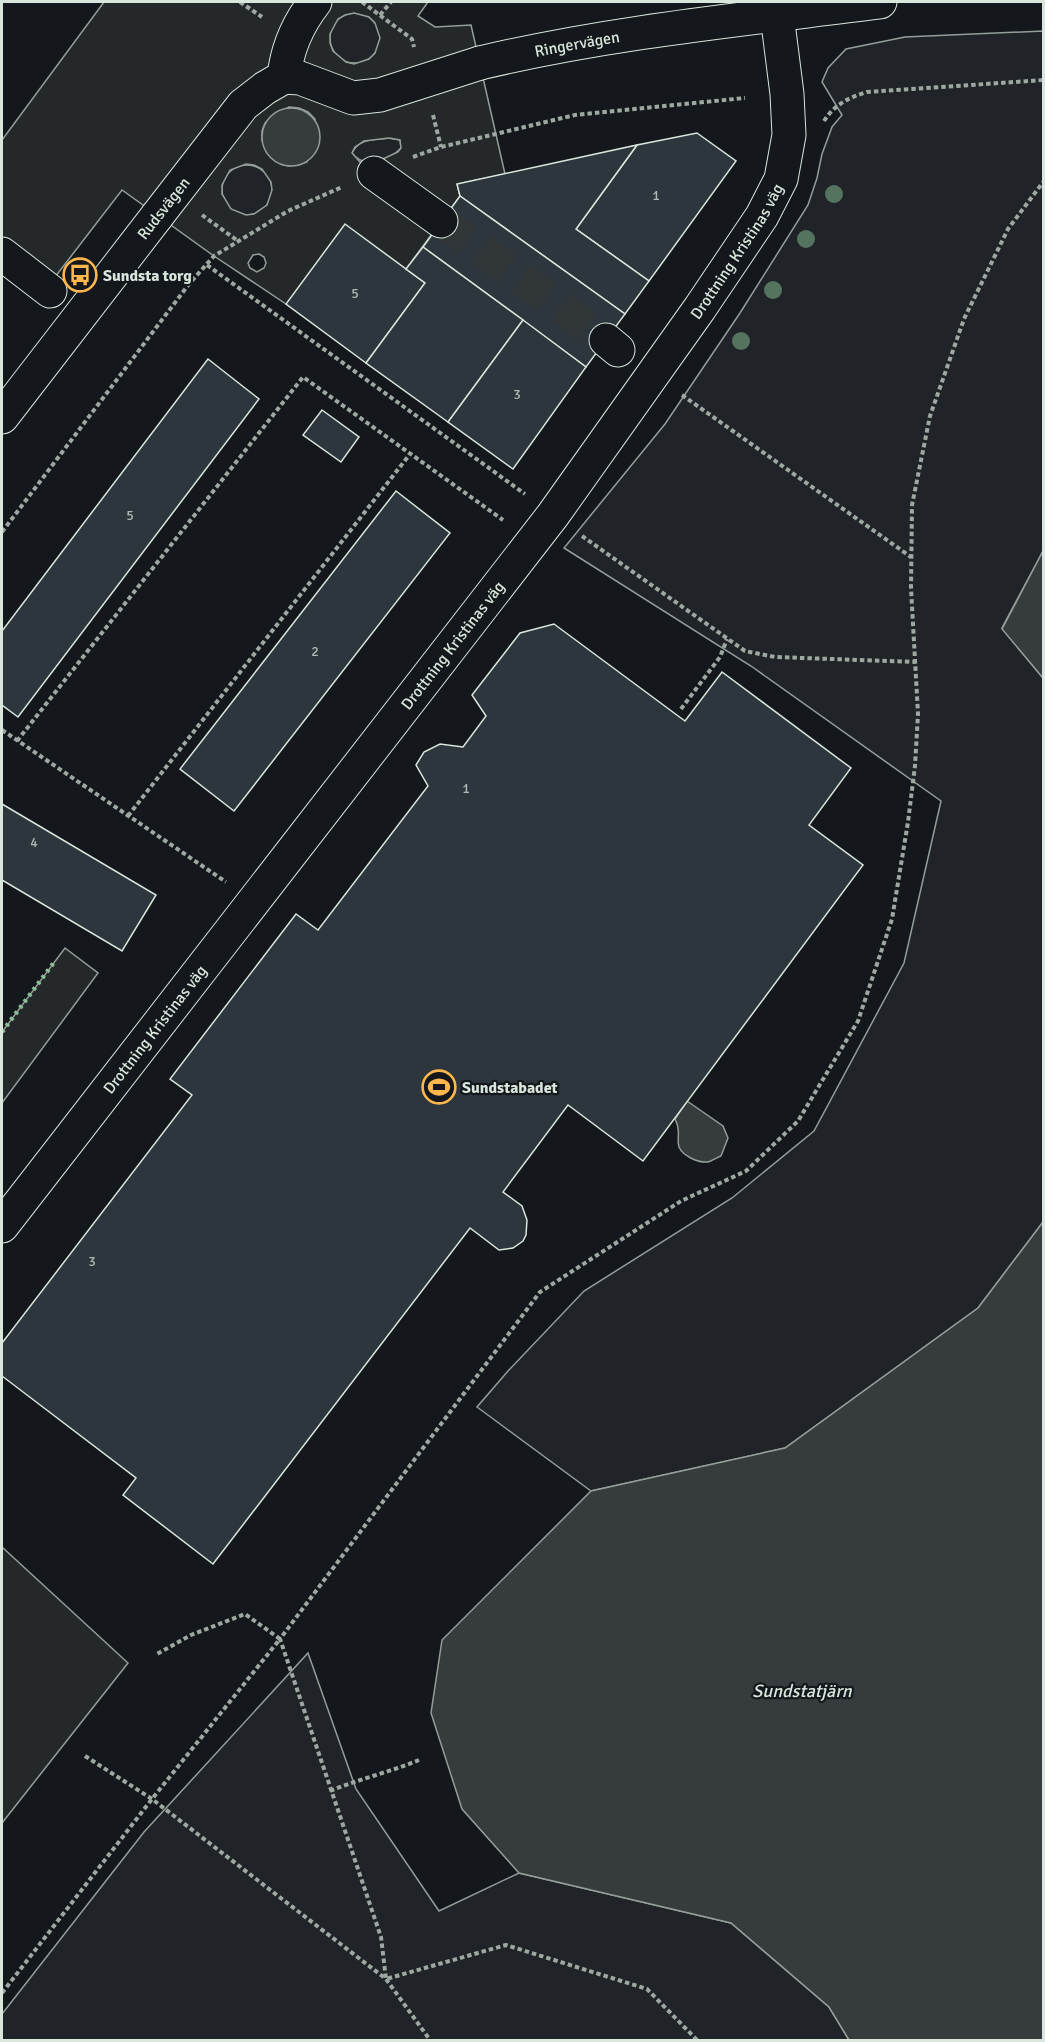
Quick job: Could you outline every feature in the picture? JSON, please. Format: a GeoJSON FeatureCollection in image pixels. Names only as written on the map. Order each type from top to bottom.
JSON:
{"type":"FeatureCollection","features":[{"type":"Feature","properties":{"kind":"street","name":"Ringervägen"},"geometry":{"type":"LineString","coordinates":[[284,77],[300,78],[353,98],[380,95],[480,63],[527,52],[702,23],[880,2]]}},
{"type":"Feature","properties":{"kind":"street"},"geometry":{"type":"LineString","coordinates":[[284,77],[286,57],[306,5]]}},
{"type":"Feature","properties":{"kind":"street","name":"Drottning Kristinas väg"},"geometry":{"type":"LineString","coordinates":[[2,1226],[533,542],[700,308],[773,196],[780,179],[789,135],[787,94],[777,15]]}},
{"type":"Feature","properties":{"kind":"street","name":"Rudsvägen"},"geometry":{"type":"LineString","coordinates":[[2,417],[243,105],[284,77]]}},
{"type":"Feature","properties":{"kind":"street"},"geometry":{"type":"LineString","coordinates":[[374,173],[441,221]]}},
{"type":"Feature","properties":{"kind":"street"},"geometry":{"type":"LineString","coordinates":[[2,254],[50,291]]}},
{"type":"Feature","properties":{"kind":"path"},"geometry":{"type":"LineString","coordinates":[[240,2],[262,17]]}},
{"type":"Feature","properties":{"kind":"path"},"geometry":{"type":"LineString","coordinates":[[380,15],[391,2]]}},
{"type":"Feature","properties":{"kind":"path"},"geometry":{"type":"LineString","coordinates":[[2,532],[189,284],[214,256],[288,211],[374,173],[441,147],[575,115],[745,98]]}},
{"type":"Feature","properties":{"kind":"path"},"geometry":{"type":"LineString","coordinates":[[2,1993],[152,1799],[280,1639],[540,1292],[681,1201],[746,1171],[798,1121],[858,1021],[892,919],[915,766],[918,714],[911,588],[912,505],[930,416],[964,319],[1008,229],[1044,181]]}},
{"type":"Feature","properties":{"kind":"path"},"geometry":{"type":"LineString","coordinates":[[207,264],[516,488]]}},
{"type":"Feature","properties":{"kind":"path"},"geometry":{"type":"LineString","coordinates":[[17,741],[303,376],[533,542]]}},
{"type":"Feature","properties":{"kind":"path"},"geometry":{"type":"LineString","coordinates":[[676,391],[911,557]]}},
{"type":"Feature","properties":{"kind":"path"},"geometry":{"type":"LineString","coordinates":[[128,816],[410,454]]}},
{"type":"Feature","properties":{"kind":"path"},"geometry":{"type":"LineString","coordinates":[[578,533],[745,651],[775,657],[916,662]]}},
{"type":"Feature","properties":{"kind":"path"},"geometry":{"type":"LineString","coordinates":[[681,709],[720,657],[727,639]]}},
{"type":"Feature","properties":{"kind":"path"},"geometry":{"type":"LineString","coordinates":[[2,730],[254,901]]}},
{"type":"Feature","properties":{"kind":"path"},"geometry":{"type":"LineString","coordinates":[[157,1654],[191,1635],[245,1614],[280,1639],[381,1937],[386,1979]]}},
{"type":"Feature","properties":{"kind":"path"},"geometry":{"type":"LineString","coordinates":[[85,1756],[152,1799],[386,1979],[430,2040]]}},
{"type":"Feature","properties":{"kind":"path"},"geometry":{"type":"LineString","coordinates":[[330,1791],[419,1760]]}},
{"type":"Feature","properties":{"kind":"path"},"geometry":{"type":"LineString","coordinates":[[386,1979],[506,1945],[646,1989],[697,2040]]}},
{"type":"Feature","properties":{"kind":"shaded area","name":"Sundsta torg"},"geometry":{"type":"Polygon","coordinates":[[[104,2],[428,2],[418,16],[435,27],[471,25],[505,174],[457,184],[460,196],[406,269],[286,304],[122,190],[52,281],[2,243],[2,140],[104,2]],[[354,13],[338,19],[330,34],[333,51],[346,62],[354,64],[369,59],[375,53],[380,38],[375,23],[369,17],[354,13]],[[289,107],[265,123],[262,141],[288,166],[307,162],[315,119],[308,112],[289,107]],[[389,138],[364,141],[355,147],[352,153],[360,162],[368,164],[398,152],[401,148],[400,140],[389,138]],[[246,164],[230,170],[222,185],[222,194],[231,209],[246,215],[254,214],[267,205],[272,190],[271,182],[262,169],[246,164]],[[259,254],[253,255],[248,263],[250,268],[257,272],[264,268],[266,263],[264,257],[259,254]]]}},
{"type":"Feature","properties":{"kind":"shaded area"},"geometry":{"type":"Polygon","coordinates":[[[350,13],[360,13],[373,20],[380,33],[380,43],[373,56],[360,63],[350,63],[341,59],[334,52],[330,43],[330,33],[334,24],[341,17],[350,13]]]}},
{"type":"Feature","properties":{"kind":"shaded area"},"geometry":{"type":"Polygon","coordinates":[[[1043,31],[1043,551],[1002,628],[1043,678],[1043,1222],[978,1308],[785,1448],[591,1491],[477,1407],[584,1291],[732,1198],[814,1131],[904,963],[941,801],[751,666],[564,548],[665,424],[740,313],[808,205],[832,127],[842,115],[822,82],[828,68],[846,49],[905,37],[1043,31]]]}},
{"type":"Feature","properties":{"kind":"shaded area"},"geometry":{"type":"Polygon","coordinates":[[[389,138],[400,140],[401,148],[383,160],[363,161],[352,153],[363,142],[389,138]]]}},
{"type":"Feature","properties":{"kind":"shaded area"},"geometry":{"type":"Polygon","coordinates":[[[242,165],[252,165],[265,172],[272,185],[272,195],[265,208],[252,215],[242,215],[233,211],[226,204],[222,195],[222,185],[226,176],[233,169],[242,165]]]}},
{"type":"Feature","properties":{"kind":"shaded area"},"geometry":{"type":"Polygon","coordinates":[[[65,948],[98,973],[2,1103],[2,1032],[65,948]]]}},
{"type":"Feature","properties":{"kind":"shaded area"},"geometry":{"type":"Polygon","coordinates":[[[2,1547],[128,1663],[2,1823],[2,1547]]]}},
{"type":"Feature","properties":{"kind":"shaded area"},"geometry":{"type":"Polygon","coordinates":[[[308,1653],[356,1789],[439,1911],[519,1873],[731,1923],[829,2007],[849,2040],[2,2040],[2,2014],[144,1832],[308,1653]]]}},
{"type":"Feature","properties":{"kind":"water"},"geometry":{"type":"Polygon","coordinates":[[[285,108],[297,108],[312,116],[320,131],[320,143],[312,158],[297,166],[285,166],[270,158],[262,143],[262,131],[270,116],[285,108]]]}},
{"type":"Feature","properties":{"kind":"water"},"geometry":{"type":"Polygon","coordinates":[[[1043,551],[1044,678],[1002,629],[1043,551]]]}},
{"type":"Feature","properties":{"kind":"water"},"geometry":{"type":"Polygon","coordinates":[[[687,1101],[723,1126],[728,1138],[721,1156],[704,1162],[691,1158],[679,1147],[675,1119],[687,1101]]]}},
{"type":"Feature","properties":{"kind":"water","name":"Sundstatjärn"},"geometry":{"type":"Polygon","coordinates":[[[1043,1222],[1043,2040],[849,2040],[829,2007],[731,1923],[519,1873],[462,1809],[431,1713],[442,1640],[591,1491],[785,1448],[978,1308],[1043,1222]]]}},
{"type":"Feature","properties":{"kind":"building"},"geometry":{"type":"Polygon","coordinates":[[[697,133],[736,161],[649,281],[576,229],[637,145],[697,133]]]}},
{"type":"Feature","properties":{"kind":"building"},"geometry":{"type":"Polygon","coordinates":[[[637,145],[576,229],[649,281],[625,314],[460,196],[457,184],[637,145]]]}},
{"type":"Feature","properties":{"kind":"building"},"geometry":{"type":"Polygon","coordinates":[[[460,196],[625,314],[586,367],[423,247],[460,196]]]}},
{"type":"Feature","properties":{"kind":"building"},"geometry":{"type":"Polygon","coordinates":[[[345,224],[425,283],[366,363],[286,304],[345,224]]]}},
{"type":"Feature","properties":{"kind":"building"},"geometry":{"type":"Polygon","coordinates":[[[423,247],[523,320],[448,422],[366,363],[425,283],[406,269],[423,247]]]}},
{"type":"Feature","properties":{"kind":"building"},"geometry":{"type":"Polygon","coordinates":[[[523,320],[586,367],[513,469],[448,422],[523,320]]]}},
{"type":"Feature","properties":{"kind":"building"},"geometry":{"type":"Polygon","coordinates":[[[208,359],[259,399],[18,717],[2,705],[2,631],[208,359]]]}},
{"type":"Feature","properties":{"kind":"building"},"geometry":{"type":"Polygon","coordinates":[[[322,410],[359,437],[341,462],[303,435],[322,410]]]}},
{"type":"Feature","properties":{"kind":"building"},"geometry":{"type":"Polygon","coordinates":[[[396,491],[450,533],[234,811],[180,769],[396,491]]]}},
{"type":"Feature","properties":{"kind":"building","name":"Sundstabadet"},"geometry":{"type":"Polygon","coordinates":[[[554,624],[685,721],[722,672],[851,768],[809,825],[863,865],[643,1161],[568,1105],[503,1192],[522,1206],[527,1220],[526,1235],[523,1241],[513,1248],[499,1250],[470,1228],[213,1564],[123,1495],[136,1478],[2,1376],[2,1343],[192,1095],[170,1079],[296,914],[318,930],[428,786],[416,765],[424,752],[440,744],[463,747],[486,716],[472,695],[520,633],[554,624]]]}},
{"type":"Feature","properties":{"kind":"building"},"geometry":{"type":"Polygon","coordinates":[[[2,804],[156,895],[122,951],[2,880],[2,804]]]}},
{"type":"Feature","properties":{"kind":"tunnel"},"geometry":{"type":"LineString","coordinates":[[441,221],[606,340]]}},
{"type":"Feature","properties":{"kind":"hedge"},"geometry":{"type":"LineString","coordinates":[[2,1032],[55,961]]}},
{"type":"Feature","properties":{"kind":"place","name":"Sundsta torg"},"geometry":{"type":"Point","coordinates":[80,275]}},
{"type":"Feature","properties":{"kind":"place","name":"Sundstabadet"},"geometry":{"type":"Point","coordinates":[439,1087]}}]}
